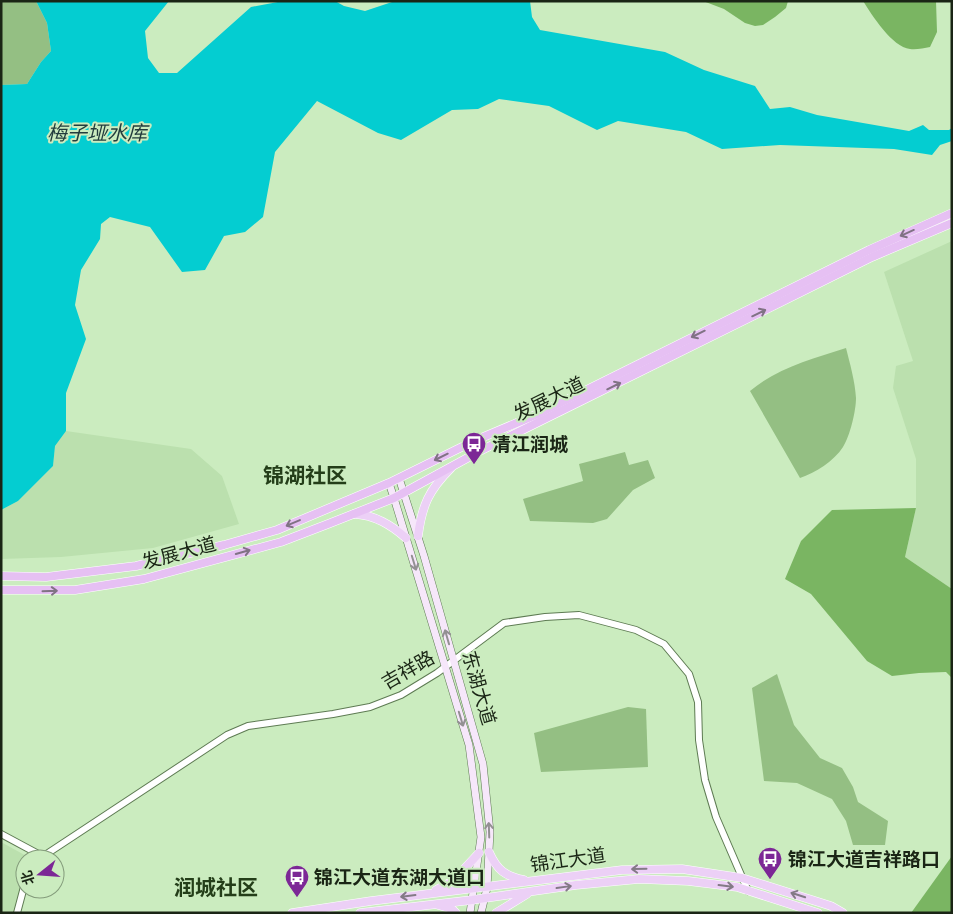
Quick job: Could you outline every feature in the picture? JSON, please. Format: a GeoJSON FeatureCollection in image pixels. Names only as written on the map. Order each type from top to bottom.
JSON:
{"type":"FeatureCollection","features":[{"type":"Feature","properties":{"kind":"highway","name":"发展大道"},"geometry":{"type":"LineString","coordinates":[[1,576],[46,577],[136,566],[224,546],[277,530],[388,483],[474,441],[540,413],[869,250],[952,213]]}},
{"type":"Feature","properties":{"kind":"highway","name":"发展大道"},"geometry":{"type":"LineString","coordinates":[[1,590],[75,590],[144,579],[280,542],[394,498],[454,465],[864,261],[952,222]]}},
{"type":"Feature","properties":{"kind":"main road"},"geometry":{"type":"LineString","coordinates":[[418,536],[420,516],[426,499],[437,482],[454,465]]}},
{"type":"Feature","properties":{"kind":"main road","name":"东湖大道"},"geometry":{"type":"LineString","coordinates":[[399,478],[418,536],[483,764],[490,832],[487,888],[481,913]]}},
{"type":"Feature","properties":{"kind":"main road","name":"东湖大道"},"geometry":{"type":"LineString","coordinates":[[388,483],[468,745],[482,837],[470,913]]}},
{"type":"Feature","properties":{"kind":"main road"},"geometry":{"type":"LineString","coordinates":[[352,514],[365,514],[384,521],[406,538]]}},
{"type":"Feature","properties":{"kind":"main road"},"geometry":{"type":"LineString","coordinates":[[488,852],[495,865],[510,877],[531,882]]}},
{"type":"Feature","properties":{"kind":"main road"},"geometry":{"type":"LineString","coordinates":[[430,893],[454,881],[479,853]]}},
{"type":"Feature","properties":{"kind":"main road","name":"锦江大道"},"geometry":{"type":"LineString","coordinates":[[292,913],[430,893],[487,888],[622,870],[682,868],[742,878],[831,906],[843,913]]}},
{"type":"Feature","properties":{"kind":"main road","name":"锦江大道"},"geometry":{"type":"LineString","coordinates":[[360,913],[640,879],[688,881],[737,887],[818,913]]}},
{"type":"Feature","properties":{"kind":"main road"},"geometry":{"type":"LineString","coordinates":[[496,913],[531,892]]}},
{"type":"Feature","properties":{"kind":"main road"},"geometry":{"type":"LineString","coordinates":[[434,904],[452,909],[456,913]]}},
{"type":"Feature","properties":{"kind":"street","name":"吉祥路"},"geometry":{"type":"LineString","coordinates":[[54,849],[227,735],[248,726],[370,707],[401,695],[454,660],[504,623],[545,617],[579,615],[636,630],[664,644],[690,674],[698,702],[699,740],[705,780],[716,817],[748,891]]}},
{"type":"Feature","properties":{"kind":"street","name":"吉祥路"},"geometry":{"type":"LineString","coordinates":[[1,834],[25,849]]}},
{"type":"Feature","properties":{"kind":"street"},"geometry":{"type":"LineString","coordinates":[[17,913],[21,899]]}},
{"type":"Feature","properties":{"kind":"shaded area"},"geometry":{"type":"Polygon","coordinates":[[[1,1],[36,1],[47,23],[51,51],[41,62],[27,84],[1,85],[1,1]]]}},
{"type":"Feature","properties":{"kind":"shaded area"},"geometry":{"type":"Polygon","coordinates":[[[952,241],[952,589],[905,557],[916,508],[916,459],[893,388],[896,366],[913,361],[884,272],[952,241]]]}},
{"type":"Feature","properties":{"kind":"shaded area"},"geometry":{"type":"Polygon","coordinates":[[[846,348],[856,398],[854,416],[848,437],[843,447],[829,462],[818,470],[800,478],[750,391],[783,370],[846,348]]]}},
{"type":"Feature","properties":{"kind":"shaded area"},"geometry":{"type":"Polygon","coordinates":[[[66,431],[191,449],[222,476],[239,524],[153,548],[61,557],[1,559],[1,510],[18,501],[53,466],[55,446],[66,431]]]}},
{"type":"Feature","properties":{"kind":"shaded area"},"geometry":{"type":"Polygon","coordinates":[[[625,452],[629,465],[648,460],[655,478],[633,490],[607,519],[593,523],[530,521],[523,499],[583,481],[579,464],[625,452]]]}},
{"type":"Feature","properties":{"kind":"shaded area"},"geometry":{"type":"Polygon","coordinates":[[[777,674],[794,725],[820,758],[842,768],[853,787],[858,802],[888,821],[885,845],[853,845],[846,821],[832,799],[797,783],[764,781],[752,688],[777,674]]]}},
{"type":"Feature","properties":{"kind":"shaded area"},"geometry":{"type":"Polygon","coordinates":[[[628,707],[646,709],[648,767],[541,772],[534,733],[628,707]]]}},
{"type":"Feature","properties":{"kind":"shaded area"},"geometry":{"type":"Polygon","coordinates":[[[1,842],[15,850],[15,899],[19,899],[15,913],[1,913],[1,842]]]}},
{"type":"Feature","properties":{"kind":"green space"},"geometry":{"type":"Polygon","coordinates":[[[703,1],[788,1],[786,8],[775,17],[763,25],[755,26],[745,23],[724,9],[703,1]]]}},
{"type":"Feature","properties":{"kind":"green space"},"geometry":{"type":"Polygon","coordinates":[[[863,1],[936,1],[937,32],[930,47],[910,49],[896,43],[883,30],[863,1]]]}},
{"type":"Feature","properties":{"kind":"green space"},"geometry":{"type":"Polygon","coordinates":[[[916,508],[905,557],[952,589],[952,678],[946,672],[892,676],[867,661],[811,594],[785,579],[801,541],[832,510],[916,508]]]}},
{"type":"Feature","properties":{"kind":"green space"},"geometry":{"type":"Polygon","coordinates":[[[952,856],[952,913],[911,913],[952,856]]]}},
{"type":"Feature","properties":{"kind":"water","name":"梅子垭水库"},"geometry":{"type":"Polygon","coordinates":[[[36,1],[169,1],[145,31],[148,58],[159,73],[177,73],[251,7],[283,1],[335,1],[344,6],[365,11],[395,1],[530,1],[532,17],[540,30],[665,52],[704,70],[755,86],[770,109],[790,107],[817,115],[909,131],[923,125],[929,130],[949,130],[952,128],[952,141],[940,145],[932,155],[894,149],[780,145],[722,149],[686,132],[618,121],[597,130],[549,106],[499,99],[478,109],[452,110],[401,140],[378,133],[317,101],[275,152],[263,217],[245,232],[224,236],[205,270],[182,272],[150,227],[110,217],[101,224],[100,239],[81,270],[75,305],[86,339],[66,393],[66,431],[55,446],[53,466],[18,501],[1,510],[1,85],[27,84],[41,62],[51,51],[47,23],[36,1]]]}},
{"type":"Feature","properties":{"kind":"place","name":"清江润城"},"geometry":{"type":"Point","coordinates":[474,465]}},
{"type":"Feature","properties":{"kind":"place","name":"锦江大道吉祥路口"},"geometry":{"type":"Point","coordinates":[770,880]}},
{"type":"Feature","properties":{"kind":"place","name":"锦江大道东湖大道口"},"geometry":{"type":"Point","coordinates":[297,898]}},
{"type":"Feature","properties":{"kind":"district","name":"锦湖社区"},"geometry":{"type":"Point","coordinates":[305,475]}},
{"type":"Feature","properties":{"kind":"district","name":"润城社区"},"geometry":{"type":"Point","coordinates":[216,887]}}]}
